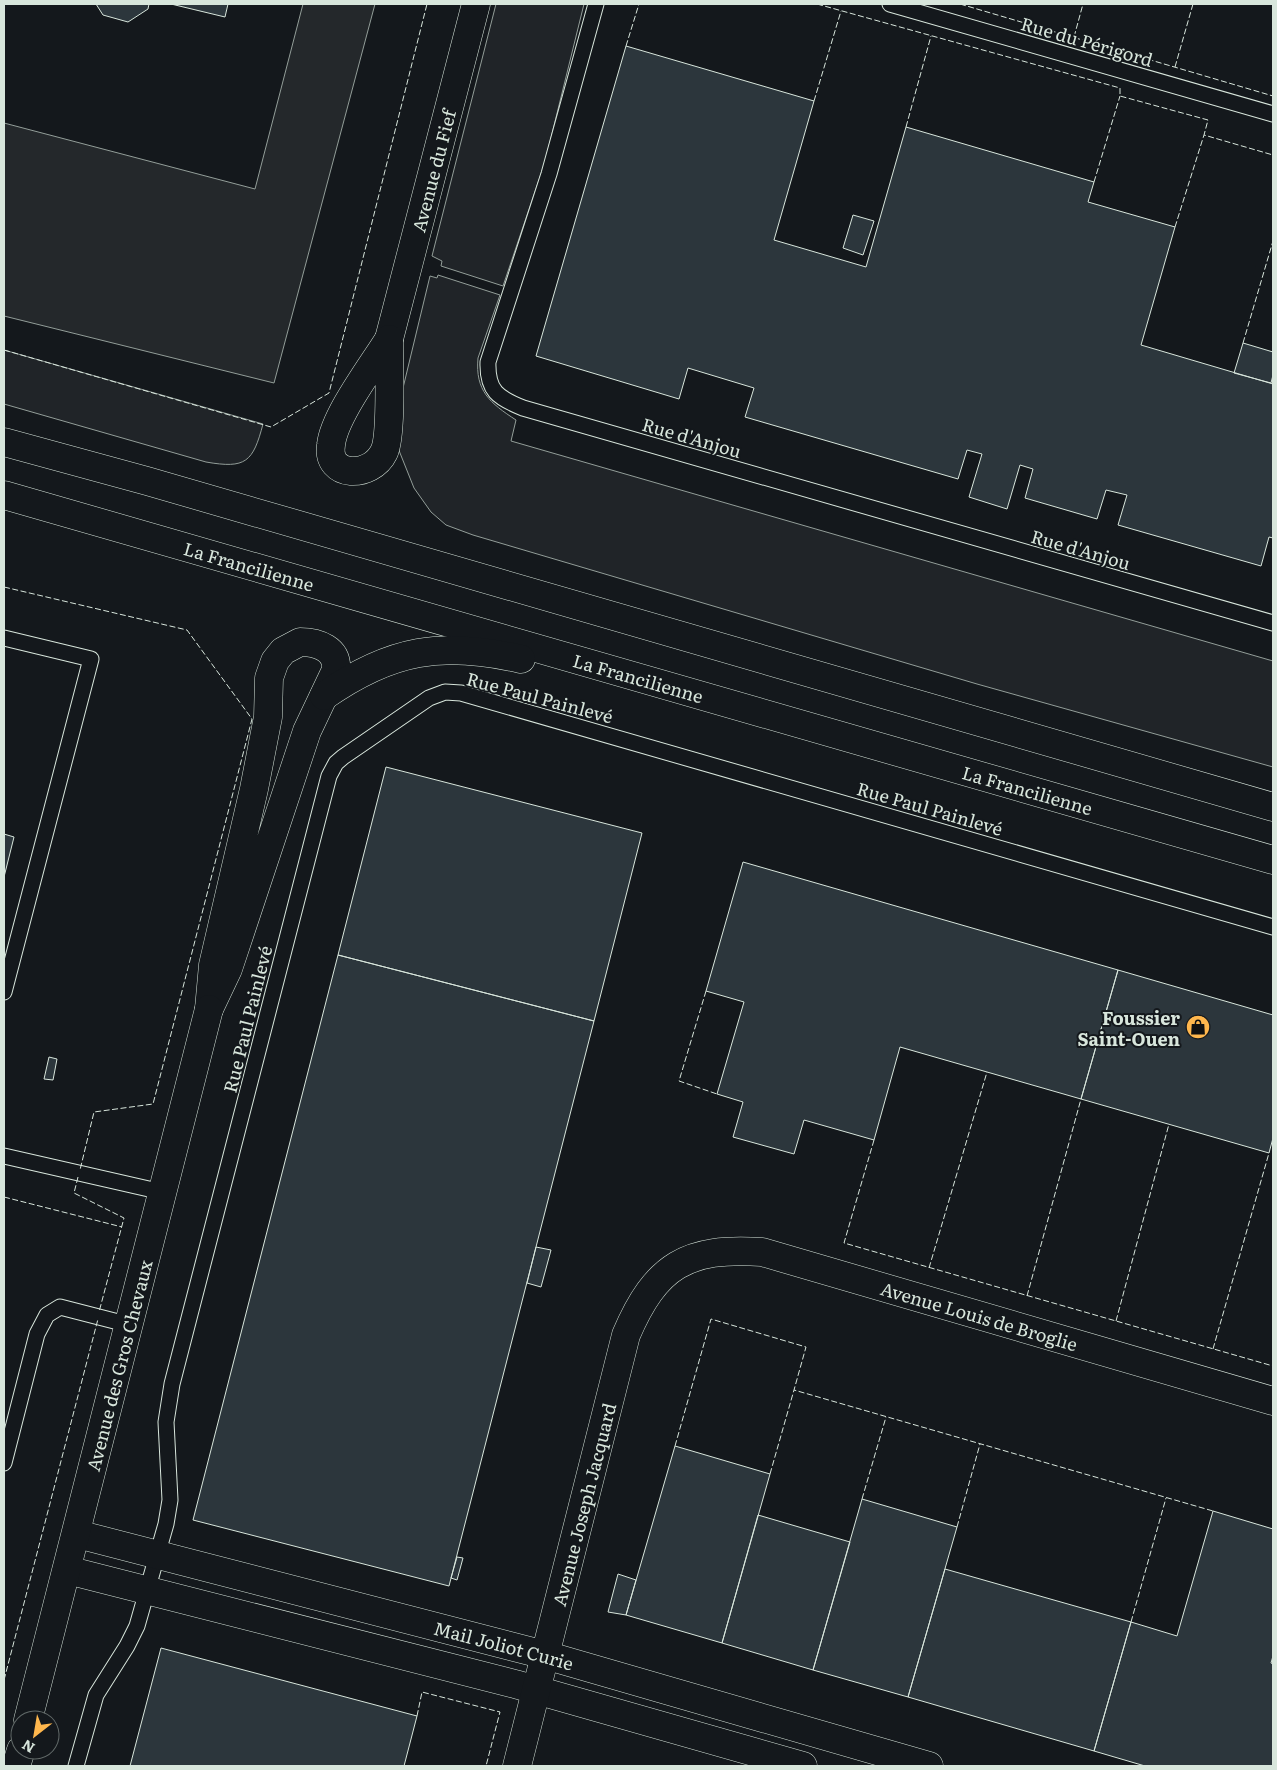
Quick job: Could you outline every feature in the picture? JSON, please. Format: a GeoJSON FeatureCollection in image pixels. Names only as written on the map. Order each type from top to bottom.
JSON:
{"type":"FeatureCollection","features":[{"type":"Feature","properties":{"kind":"main road","name":"Avenue du Fief"},"geometry":{"type":"LineString","coordinates":[[389,339],[476,4]]}},
{"type":"Feature","properties":{"kind":"main road"},"geometry":{"type":"LineString","coordinates":[[4,442],[147,481],[1273,807]]}},
{"type":"Feature","properties":{"kind":"main road","name":"La Francilienne"},"geometry":{"type":"LineString","coordinates":[[4,495],[1273,860]]}},
{"type":"Feature","properties":{"kind":"main road"},"geometry":{"type":"LineString","coordinates":[[300,642],[316,643],[333,655],[336,662],[336,670],[307,731],[228,969],[209,1009],[213,965],[254,789],[268,717],[269,678],[275,661],[288,647],[300,642]]}},
{"type":"Feature","properties":{"kind":"main road"},"geometry":{"type":"LineString","coordinates":[[324,696],[346,681],[376,665],[412,654],[461,649],[498,654],[702,695]]}},
{"type":"Feature","properties":{"kind":"main road","name":"Avenue des Gros Chevaux"},"geometry":{"type":"LineString","coordinates":[[31,1710],[77,1534],[209,1009]]}},
{"type":"Feature","properties":{"kind":"main road","name":"Avenue Louis de Broglie"},"geometry":{"type":"LineString","coordinates":[[684,1261],[701,1254],[730,1250],[762,1252],[1273,1402]]}},
{"type":"Feature","properties":{"kind":"main road","name":"Avenue Joseph Jacquard"},"geometry":{"type":"LineString","coordinates":[[517,1766],[626,1335],[637,1309],[649,1290],[663,1275],[684,1261]]}},
{"type":"Feature","properties":{"kind":"main road","name":"Mail Joliot Curie"},"geometry":{"type":"LineString","coordinates":[[77,1534],[545,1655],[929,1766]]}},
{"type":"Feature","properties":{"kind":"main road","name":"Mail Joliot Curie"},"geometry":{"type":"LineString","coordinates":[[67,1570],[536,1689],[803,1766]]}},
{"type":"Feature","properties":{"kind":"lane","name":"Rue d'Anjou"},"geometry":{"type":"LineString","coordinates":[[596,4],[549,174],[488,362],[488,377],[492,389],[504,401],[1273,624]]}},
{"type":"Feature","properties":{"kind":"lane","name":"Rue du Périgord"},"geometry":{"type":"LineString","coordinates":[[890,4],[1273,114]]}},
{"type":"Feature","properties":{"kind":"lane"},"geometry":{"type":"LineString","coordinates":[[4,638],[91,659],[4,992]]}},
{"type":"Feature","properties":{"kind":"lane","name":"Rue Paul Painlevé"},"geometry":{"type":"LineString","coordinates":[[76,1766],[96,1695],[134,1633],[158,1555],[170,1500],[166,1422],[168,1405],[329,776],[336,763],[343,757],[429,698],[445,692],[461,693],[1273,927]]}},
{"type":"Feature","properties":{"kind":"lane"},"geometry":{"type":"LineString","coordinates":[[4,1156],[162,1192]]}},
{"type":"Feature","properties":{"kind":"lane"},"geometry":{"type":"LineString","coordinates":[[4,1463],[37,1334],[47,1315],[60,1307],[130,1325]]}},
{"type":"Feature","properties":{"kind":"shaded area"},"geometry":{"type":"Polygon","coordinates":[[[303,4],[375,4],[274,383],[4,316],[4,123],[255,189],[303,4]]]}},
{"type":"Feature","properties":{"kind":"shaded area"},"geometry":{"type":"Polygon","coordinates":[[[496,4],[584,4],[545,162],[503,286],[441,266],[442,261],[432,256],[496,4]]]}},
{"type":"Feature","properties":{"kind":"shaded area"},"geometry":{"type":"Polygon","coordinates":[[[438,275],[500,295],[478,358],[478,369],[479,379],[486,395],[499,408],[516,420],[511,441],[1273,661],[1273,767],[977,684],[473,535],[446,525],[431,512],[414,488],[398,448],[403,388],[430,276],[437,278],[438,275]]]}},
{"type":"Feature","properties":{"kind":"shaded area"},"geometry":{"type":"Polygon","coordinates":[[[4,350],[263,424],[256,447],[246,460],[239,463],[220,464],[206,462],[4,404],[4,350]]]}},
{"type":"Feature","properties":{"kind":"building"},"geometry":{"type":"Polygon","coordinates":[[[96,4],[149,4],[148,9],[128,22],[103,15],[96,4]]]}},
{"type":"Feature","properties":{"kind":"building"},"geometry":{"type":"Polygon","coordinates":[[[171,4],[228,4],[225,17],[171,4]]]}},
{"type":"Feature","properties":{"kind":"building"},"geometry":{"type":"Polygon","coordinates":[[[626,46],[814,101],[774,240],[866,267],[906,127],[1094,182],[1088,202],[1175,227],[1141,345],[1273,384],[1273,538],[1269,537],[1261,566],[1118,525],[1127,495],[1106,490],[1097,519],[1025,498],[1033,469],[1020,465],[1007,509],[969,497],[982,454],[967,450],[958,479],[745,417],[754,388],[688,368],[679,399],[536,356],[626,46]]]}},
{"type":"Feature","properties":{"kind":"building"},"geometry":{"type":"Polygon","coordinates":[[[853,215],[874,221],[863,255],[843,248],[853,215]]]}},
{"type":"Feature","properties":{"kind":"building"},"geometry":{"type":"Polygon","coordinates":[[[1243,343],[1273,352],[1271,383],[1234,373],[1243,343]]]}},
{"type":"Feature","properties":{"kind":"building"},"geometry":{"type":"Polygon","coordinates":[[[386,767],[642,833],[594,1021],[338,955],[386,767]]]}},
{"type":"Feature","properties":{"kind":"building"},"geometry":{"type":"Polygon","coordinates":[[[4,834],[14,837],[4,877],[4,834]]]}},
{"type":"Feature","properties":{"kind":"building"},"geometry":{"type":"Polygon","coordinates":[[[743,862],[1118,970],[1081,1099],[900,1047],[874,1140],[804,1120],[794,1154],[733,1137],[743,1102],[717,1094],[744,1002],[706,991],[743,862]]]}},
{"type":"Feature","properties":{"kind":"building"},"geometry":{"type":"Polygon","coordinates":[[[338,955],[594,1021],[449,1586],[193,1520],[338,955]]]}},
{"type":"Feature","properties":{"kind":"building"},"geometry":{"type":"Polygon","coordinates":[[[1118,970],[1273,1015],[1273,1138],[1269,1153],[1081,1099],[1118,970]]]}},
{"type":"Feature","properties":{"kind":"building"},"geometry":{"type":"Polygon","coordinates":[[[49,1057],[57,1059],[53,1080],[44,1079],[49,1057]]]}},
{"type":"Feature","properties":{"kind":"building"},"geometry":{"type":"Polygon","coordinates":[[[536,1247],[551,1250],[541,1287],[527,1283],[536,1247]]]}},
{"type":"Feature","properties":{"kind":"building"},"geometry":{"type":"Polygon","coordinates":[[[675,1446],[770,1474],[722,1643],[626,1615],[675,1446]]]}},
{"type":"Feature","properties":{"kind":"building"},"geometry":{"type":"Polygon","coordinates":[[[862,1499],[957,1527],[908,1697],[813,1670],[862,1499]]]}},
{"type":"Feature","properties":{"kind":"building"},"geometry":{"type":"Polygon","coordinates":[[[1213,1511],[1273,1529],[1273,1656],[1271,1663],[1273,1664],[1273,1766],[1145,1766],[1094,1751],[1131,1622],[1177,1636],[1213,1511]]]}},
{"type":"Feature","properties":{"kind":"building"},"geometry":{"type":"Polygon","coordinates":[[[758,1515],[850,1542],[813,1670],[722,1643],[758,1515]]]}},
{"type":"Feature","properties":{"kind":"building"},"geometry":{"type":"Polygon","coordinates":[[[457,1557],[463,1558],[457,1580],[451,1578],[457,1557]]]}},
{"type":"Feature","properties":{"kind":"building"},"geometry":{"type":"Polygon","coordinates":[[[945,1569],[1131,1622],[1094,1751],[908,1697],[945,1569]]]}},
{"type":"Feature","properties":{"kind":"building"},"geometry":{"type":"Polygon","coordinates":[[[618,1574],[636,1580],[626,1615],[608,1612],[618,1574]]]}},
{"type":"Feature","properties":{"kind":"building"},"geometry":{"type":"Polygon","coordinates":[[[161,1648],[417,1716],[404,1766],[130,1766],[161,1648]]]}},
{"type":"Feature","properties":{"kind":"fence"},"geometry":{"type":"LineString","coordinates":[[4,350],[271,427],[329,393],[427,4]]}},
{"type":"Feature","properties":{"kind":"fence"},"geometry":{"type":"LineString","coordinates":[[626,46],[639,4]]}},
{"type":"Feature","properties":{"kind":"fence"},"geometry":{"type":"LineString","coordinates":[[817,4],[1120,88],[1120,96],[1208,120],[1204,135],[1273,155]]}},
{"type":"Feature","properties":{"kind":"fence"},"geometry":{"type":"LineString","coordinates":[[960,4],[1273,96]]}},
{"type":"Feature","properties":{"kind":"fence"},"geometry":{"type":"LineString","coordinates":[[1074,37],[1083,4]]}},
{"type":"Feature","properties":{"kind":"fence"},"geometry":{"type":"LineString","coordinates":[[1175,67],[1193,4]]}},
{"type":"Feature","properties":{"kind":"fence"},"geometry":{"type":"LineString","coordinates":[[814,101],[841,11]]}},
{"type":"Feature","properties":{"kind":"fence"},"geometry":{"type":"LineString","coordinates":[[906,127],[931,36]]}},
{"type":"Feature","properties":{"kind":"fence"},"geometry":{"type":"LineString","coordinates":[[1094,182],[1120,96]]}},
{"type":"Feature","properties":{"kind":"fence"},"geometry":{"type":"LineString","coordinates":[[1175,227],[1204,135]]}},
{"type":"Feature","properties":{"kind":"fence"},"geometry":{"type":"LineString","coordinates":[[1243,343],[1273,241]]}},
{"type":"Feature","properties":{"kind":"fence"},"geometry":{"type":"LineString","coordinates":[[4,587],[187,630],[252,719],[153,1104],[94,1112],[80,1170]]}},
{"type":"Feature","properties":{"kind":"fence"},"geometry":{"type":"LineString","coordinates":[[706,991],[679,1081],[717,1094]]}},
{"type":"Feature","properties":{"kind":"fence"},"geometry":{"type":"LineString","coordinates":[[929,1268],[987,1072]]}},
{"type":"Feature","properties":{"kind":"fence"},"geometry":{"type":"LineString","coordinates":[[1027,1296],[1081,1099]]}},
{"type":"Feature","properties":{"kind":"fence"},"geometry":{"type":"LineString","coordinates":[[1116,1321],[1169,1124]]}},
{"type":"Feature","properties":{"kind":"fence"},"geometry":{"type":"LineString","coordinates":[[874,1140],[844,1243],[1273,1366]]}},
{"type":"Feature","properties":{"kind":"fence"},"geometry":{"type":"LineString","coordinates":[[1213,1349],[1269,1153]]}},
{"type":"Feature","properties":{"kind":"fence"},"geometry":{"type":"LineString","coordinates":[[78,1177],[74,1193],[124,1218],[99,1312]]}},
{"type":"Feature","properties":{"kind":"fence"},"geometry":{"type":"LineString","coordinates":[[4,1197],[122,1227]]}},
{"type":"Feature","properties":{"kind":"fence"},"geometry":{"type":"LineString","coordinates":[[4,1680],[98,1319]]}},
{"type":"Feature","properties":{"kind":"fence"},"geometry":{"type":"LineString","coordinates":[[675,1446],[711,1319],[806,1347],[794,1390],[1213,1511]]}},
{"type":"Feature","properties":{"kind":"fence"},"geometry":{"type":"LineString","coordinates":[[770,1474],[794,1390]]}},
{"type":"Feature","properties":{"kind":"fence"},"geometry":{"type":"LineString","coordinates":[[862,1499],[886,1417]]}},
{"type":"Feature","properties":{"kind":"fence"},"geometry":{"type":"LineString","coordinates":[[957,1527],[980,1444]]}},
{"type":"Feature","properties":{"kind":"fence"},"geometry":{"type":"LineString","coordinates":[[1131,1622],[1166,1498]]}},
{"type":"Feature","properties":{"kind":"fence"},"geometry":{"type":"LineString","coordinates":[[417,1716],[422,1692],[500,1712],[486,1766]]}},
{"type":"Feature","properties":{"kind":"place","name":"Foussier Saint-Ouen"},"geometry":{"type":"Point","coordinates":[1198,1027]}}]}
